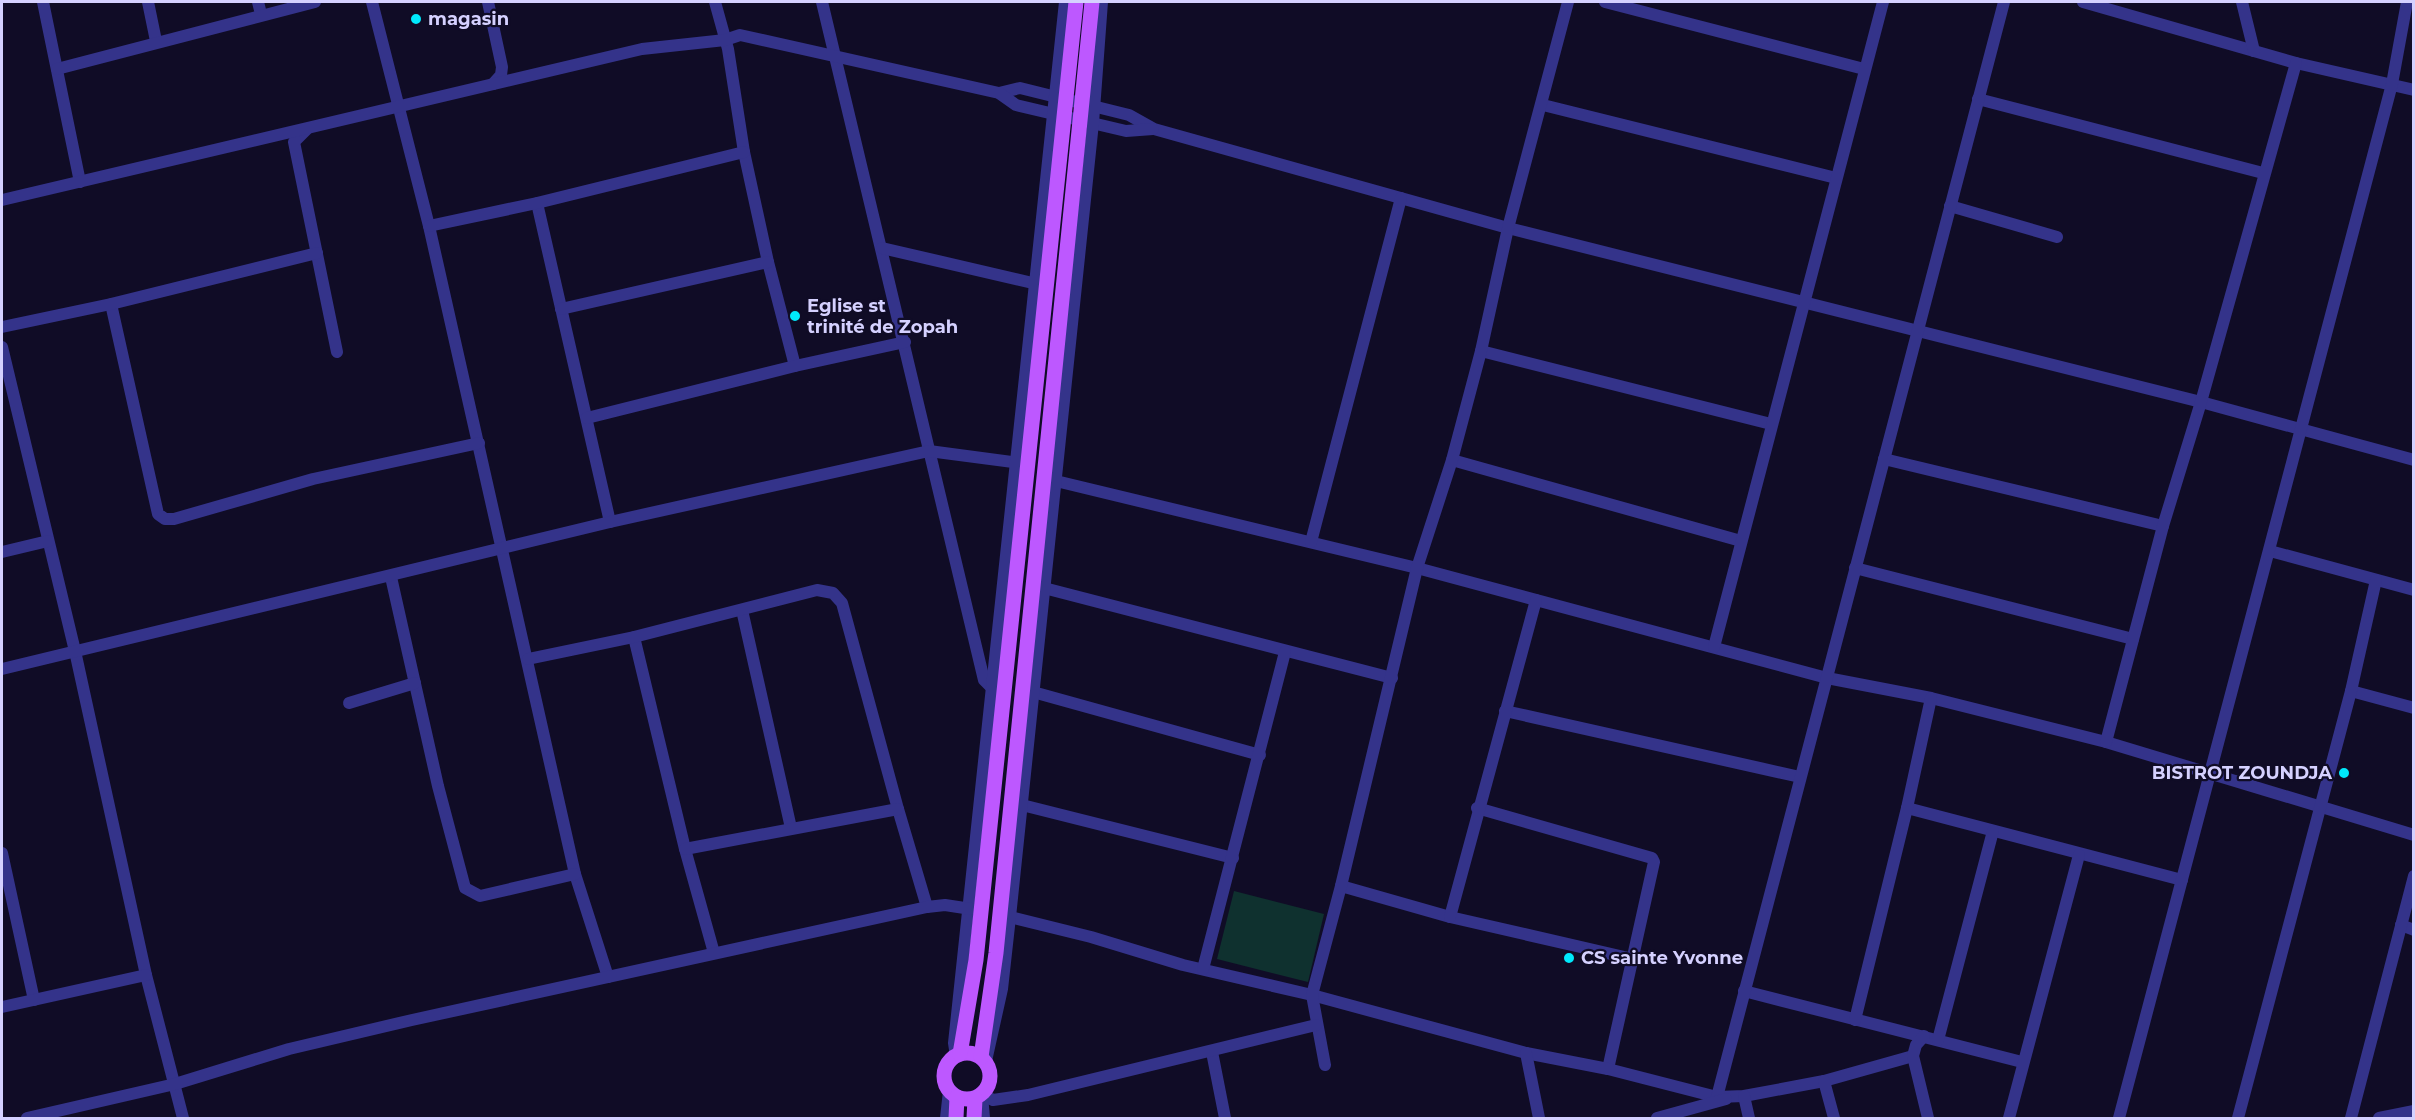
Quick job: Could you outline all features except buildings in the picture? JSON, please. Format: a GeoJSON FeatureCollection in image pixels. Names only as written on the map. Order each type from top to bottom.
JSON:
{"type":"FeatureCollection","features":[{"type":"Feature","properties":{"kind":"main road"},"geometry":{"type":"LineString","coordinates":[[958,1055],[976,960],[1059,115],[1076,2]]}},
{"type":"Feature","properties":{"kind":"main road"},"geometry":{"type":"LineString","coordinates":[[974,1119],[979,1097],[988,1087],[991,1076],[983,1060],[1089,105],[1092,2]]}},
{"type":"Feature","properties":{"kind":"main road"},"geometry":{"type":"LineString","coordinates":[[956,1119],[953,1094],[944,1072],[948,1063],[958,1055],[969,1053],[983,1060]]}},
{"type":"Feature","properties":{"kind":"main road"},"geometry":{"type":"LineString","coordinates":[[953,1094],[979,1097]]}},
{"type":"Feature","properties":{"kind":"street"},"geometry":{"type":"LineString","coordinates":[[43,2],[80,182]]}},
{"type":"Feature","properties":{"kind":"street"},"geometry":{"type":"LineString","coordinates":[[148,2],[156,41]]}},
{"type":"Feature","properties":{"kind":"street"},"geometry":{"type":"LineString","coordinates":[[57,69],[156,41],[259,8],[315,2]]}},
{"type":"Feature","properties":{"kind":"street"},"geometry":{"type":"LineString","coordinates":[[372,2],[429,226],[575,874],[608,978]]}},
{"type":"Feature","properties":{"kind":"street"},"geometry":{"type":"LineString","coordinates":[[488,2],[502,67],[501,75],[493,84]]}},
{"type":"Feature","properties":{"kind":"street"},"geometry":{"type":"LineString","coordinates":[[715,2],[725,40],[744,152],[768,262],[795,366]]}},
{"type":"Feature","properties":{"kind":"street"},"geometry":{"type":"LineString","coordinates":[[822,2],[906,342],[929,451],[984,680],[993,689]]}},
{"type":"Feature","properties":{"kind":"street"},"geometry":{"type":"LineString","coordinates":[[1061,98],[1065,2]]}},
{"type":"Feature","properties":{"kind":"street"},"geometry":{"type":"LineString","coordinates":[[1089,105],[1102,2]]}},
{"type":"Feature","properties":{"kind":"street"},"geometry":{"type":"LineString","coordinates":[[1324,1065],[1312,995],[1341,886],[1417,568],[1452,460],[1481,351],[1508,228],[1543,105],[1568,2]]}},
{"type":"Feature","properties":{"kind":"street"},"geometry":{"type":"LineString","coordinates":[[1605,2],[1864,69]]}},
{"type":"Feature","properties":{"kind":"street"},"geometry":{"type":"LineString","coordinates":[[1714,647],[1882,2]]}},
{"type":"Feature","properties":{"kind":"street"},"geometry":{"type":"LineString","coordinates":[[1717,1097],[2004,2]]}},
{"type":"Feature","properties":{"kind":"street"},"geometry":{"type":"LineString","coordinates":[[2083,2],[2125,8],[2296,63],[2414,90]]}},
{"type":"Feature","properties":{"kind":"street"},"geometry":{"type":"LineString","coordinates":[[2242,2],[2254,51]]}},
{"type":"Feature","properties":{"kind":"street"},"geometry":{"type":"LineString","coordinates":[[2120,1119],[2270,551],[2299,430],[2392,84],[2404,29],[2407,2]]}},
{"type":"Feature","properties":{"kind":"street"},"geometry":{"type":"LineString","coordinates":[[2,200],[642,49],[725,40],[740,35],[999,93],[1016,105],[1126,131],[1154,129]]}},
{"type":"Feature","properties":{"kind":"street"},"geometry":{"type":"LineString","coordinates":[[2106,742],[2163,526],[2201,402],[2263,173],[2296,63]]}},
{"type":"Feature","properties":{"kind":"street"},"geometry":{"type":"LineString","coordinates":[[999,93],[1020,88],[1129,115],[1154,129],[1508,228],[2201,402],[2414,460]]}},
{"type":"Feature","properties":{"kind":"street"},"geometry":{"type":"LineString","coordinates":[[1978,99],[2263,173]]}},
{"type":"Feature","properties":{"kind":"street"},"geometry":{"type":"LineString","coordinates":[[1543,105],[1836,178]]}},
{"type":"Feature","properties":{"kind":"street"},"geometry":{"type":"LineString","coordinates":[[958,1055],[954,1043],[1020,463],[1037,284],[1059,115]]}},
{"type":"Feature","properties":{"kind":"street"},"geometry":{"type":"LineString","coordinates":[[983,1060],[1002,989],[1010,917],[1056,481],[1087,122]]}},
{"type":"Feature","properties":{"kind":"street"},"geometry":{"type":"LineString","coordinates":[[308,128],[294,142],[337,352]]}},
{"type":"Feature","properties":{"kind":"street"},"geometry":{"type":"LineString","coordinates":[[429,226],[537,203],[744,152]]}},
{"type":"Feature","properties":{"kind":"street"},"geometry":{"type":"LineString","coordinates":[[1311,542],[1401,198]]}},
{"type":"Feature","properties":{"kind":"street"},"geometry":{"type":"LineString","coordinates":[[537,203],[610,522]]}},
{"type":"Feature","properties":{"kind":"street"},"geometry":{"type":"LineString","coordinates":[[1950,206],[2057,237]]}},
{"type":"Feature","properties":{"kind":"street"},"geometry":{"type":"LineString","coordinates":[[882,248],[1037,284]]}},
{"type":"Feature","properties":{"kind":"street"},"geometry":{"type":"LineString","coordinates":[[2,327],[111,304],[316,253]]}},
{"type":"Feature","properties":{"kind":"street"},"geometry":{"type":"LineString","coordinates":[[561,309],[768,262]]}},
{"type":"Feature","properties":{"kind":"street"},"geometry":{"type":"LineString","coordinates":[[111,304],[158,514],[165,519],[174,519],[313,480],[478,443]]}},
{"type":"Feature","properties":{"kind":"street"},"geometry":{"type":"LineString","coordinates":[[587,418],[795,366],[906,342]]}},
{"type":"Feature","properties":{"kind":"street"},"geometry":{"type":"LineString","coordinates":[[2,347],[75,651],[146,975],[183,1119]]}},
{"type":"Feature","properties":{"kind":"street"},"geometry":{"type":"LineString","coordinates":[[1481,351],[1771,424]]}},
{"type":"Feature","properties":{"kind":"street"},"geometry":{"type":"LineString","coordinates":[[2,669],[391,577],[610,522],[929,451],[1020,463]]}},
{"type":"Feature","properties":{"kind":"street"},"geometry":{"type":"LineString","coordinates":[[1884,459],[2163,526]]}},
{"type":"Feature","properties":{"kind":"street"},"geometry":{"type":"LineString","coordinates":[[1452,460],[1742,541]]}},
{"type":"Feature","properties":{"kind":"street"},"geometry":{"type":"LineString","coordinates":[[1056,481],[1417,568],[1827,678],[1931,698],[2106,742],[2414,835]]}},
{"type":"Feature","properties":{"kind":"street"},"geometry":{"type":"LineString","coordinates":[[2,552],[48,541]]}},
{"type":"Feature","properties":{"kind":"street"},"geometry":{"type":"LineString","coordinates":[[2270,551],[2414,590]]}},
{"type":"Feature","properties":{"kind":"street"},"geometry":{"type":"LineString","coordinates":[[1855,568],[2133,639]]}},
{"type":"Feature","properties":{"kind":"street"},"geometry":{"type":"LineString","coordinates":[[391,577],[465,888],[470,893],[480,896],[575,874]]}},
{"type":"Feature","properties":{"kind":"street"},"geometry":{"type":"LineString","coordinates":[[2238,1119],[2351,691],[2376,580]]}},
{"type":"Feature","properties":{"kind":"street"},"geometry":{"type":"LineString","coordinates":[[1044,588],[1392,678]]}},
{"type":"Feature","properties":{"kind":"street"},"geometry":{"type":"LineString","coordinates":[[528,659],[634,637],[817,590],[833,593],[842,603],[897,809],[927,907]]}},
{"type":"Feature","properties":{"kind":"street"},"geometry":{"type":"LineString","coordinates":[[1450,917],[1536,600]]}},
{"type":"Feature","properties":{"kind":"street"},"geometry":{"type":"LineString","coordinates":[[742,610],[791,828]]}},
{"type":"Feature","properties":{"kind":"street"},"geometry":{"type":"LineString","coordinates":[[634,637],[685,849],[714,953]]}},
{"type":"Feature","properties":{"kind":"street"},"geometry":{"type":"LineString","coordinates":[[1203,969],[1285,652]]}},
{"type":"Feature","properties":{"kind":"street"},"geometry":{"type":"LineString","coordinates":[[349,703],[415,683]]}},
{"type":"Feature","properties":{"kind":"street"},"geometry":{"type":"LineString","coordinates":[[2351,691],[2414,708]]}},
{"type":"Feature","properties":{"kind":"street"},"geometry":{"type":"LineString","coordinates":[[1033,692],[1260,755]]}},
{"type":"Feature","properties":{"kind":"street"},"geometry":{"type":"LineString","coordinates":[[1856,1020],[1931,698]]}},
{"type":"Feature","properties":{"kind":"street"},"geometry":{"type":"LineString","coordinates":[[1505,711],[1800,777]]}},
{"type":"Feature","properties":{"kind":"street"},"geometry":{"type":"LineString","coordinates":[[1022,805],[1233,858]]}},
{"type":"Feature","properties":{"kind":"street"},"geometry":{"type":"LineString","coordinates":[[1478,808],[1652,858],[1656,866],[1608,1069]]}},
{"type":"Feature","properties":{"kind":"street"},"geometry":{"type":"LineString","coordinates":[[1907,808],[2036,840],[2079,855],[2182,880]]}},
{"type":"Feature","properties":{"kind":"street"},"geometry":{"type":"LineString","coordinates":[[685,849],[897,809]]}},
{"type":"Feature","properties":{"kind":"street"},"geometry":{"type":"LineString","coordinates":[[1938,1040],[1993,831]]}},
{"type":"Feature","properties":{"kind":"street"},"geometry":{"type":"LineString","coordinates":[[2,853],[34,1000]]}},
{"type":"Feature","properties":{"kind":"street"},"geometry":{"type":"LineString","coordinates":[[2009,1119],[2022,1062],[2079,855]]}},
{"type":"Feature","properties":{"kind":"street"},"geometry":{"type":"LineString","coordinates":[[2351,1119],[2414,876]]}},
{"type":"Feature","properties":{"kind":"street"},"geometry":{"type":"LineString","coordinates":[[1341,886],[1450,917],[1633,959]]}},
{"type":"Feature","properties":{"kind":"street"},"geometry":{"type":"LineString","coordinates":[[27,1119],[63,1114],[175,1084],[289,1049],[714,953],[927,907],[945,905],[971,909]]}},
{"type":"Feature","properties":{"kind":"street"},"geometry":{"type":"LineString","coordinates":[[1010,917],[1526,1053],[1608,1069],[1717,1097],[1731,1098]]}},
{"type":"Feature","properties":{"kind":"street"},"geometry":{"type":"LineString","coordinates":[[2401,925],[2414,930]]}},
{"type":"Feature","properties":{"kind":"street"},"geometry":{"type":"LineString","coordinates":[[2,1007],[146,975]]}},
{"type":"Feature","properties":{"kind":"street"},"geometry":{"type":"LineString","coordinates":[[1744,991],[2022,1062]]}},
{"type":"Feature","properties":{"kind":"street"},"geometry":{"type":"LineString","coordinates":[[984,1119],[979,1097],[993,1100],[1028,1095],[1316,1026]]}},
{"type":"Feature","properties":{"kind":"street"},"geometry":{"type":"LineString","coordinates":[[1924,1036],[1916,1045],[1913,1056],[1928,1119]]}},
{"type":"Feature","properties":{"kind":"street"},"geometry":{"type":"LineString","coordinates":[[1212,1052],[1225,1119]]}},
{"type":"Feature","properties":{"kind":"street"},"geometry":{"type":"LineString","coordinates":[[1526,1053],[1539,1119]]}},
{"type":"Feature","properties":{"kind":"street"},"geometry":{"type":"LineString","coordinates":[[1658,1119],[1731,1098],[1824,1081],[1913,1056]]}},
{"type":"Feature","properties":{"kind":"street"},"geometry":{"type":"LineString","coordinates":[[1824,1081],[1834,1119]]}},
{"type":"Feature","properties":{"kind":"street"},"geometry":{"type":"LineString","coordinates":[[946,1119],[953,1094]]}},
{"type":"Feature","properties":{"kind":"street"},"geometry":{"type":"LineString","coordinates":[[1744,1096],[1749,1119]]}},
{"type":"Feature","properties":{"kind":"street"},"geometry":{"type":"LineString","coordinates":[[2379,1119],[2414,1111]]}},
{"type":"Feature","properties":{"kind":"green space"},"geometry":{"type":"Polygon","coordinates":[[[1234,891],[1324,914],[1308,982],[1217,959],[1234,891]]]}},
{"type":"Feature","properties":{"kind":"place","name":"magasin"},"geometry":{"type":"Point","coordinates":[416,19]}},
{"type":"Feature","properties":{"kind":"place","name":"Eglise st trinité de Zopah"},"geometry":{"type":"Point","coordinates":[795,316]}},
{"type":"Feature","properties":{"kind":"place","name":"BISTROT ZOUNDJA"},"geometry":{"type":"Point","coordinates":[2344,773]}},
{"type":"Feature","properties":{"kind":"place","name":"CS sainte Yvonne"},"geometry":{"type":"Point","coordinates":[1569,958]}}]}
